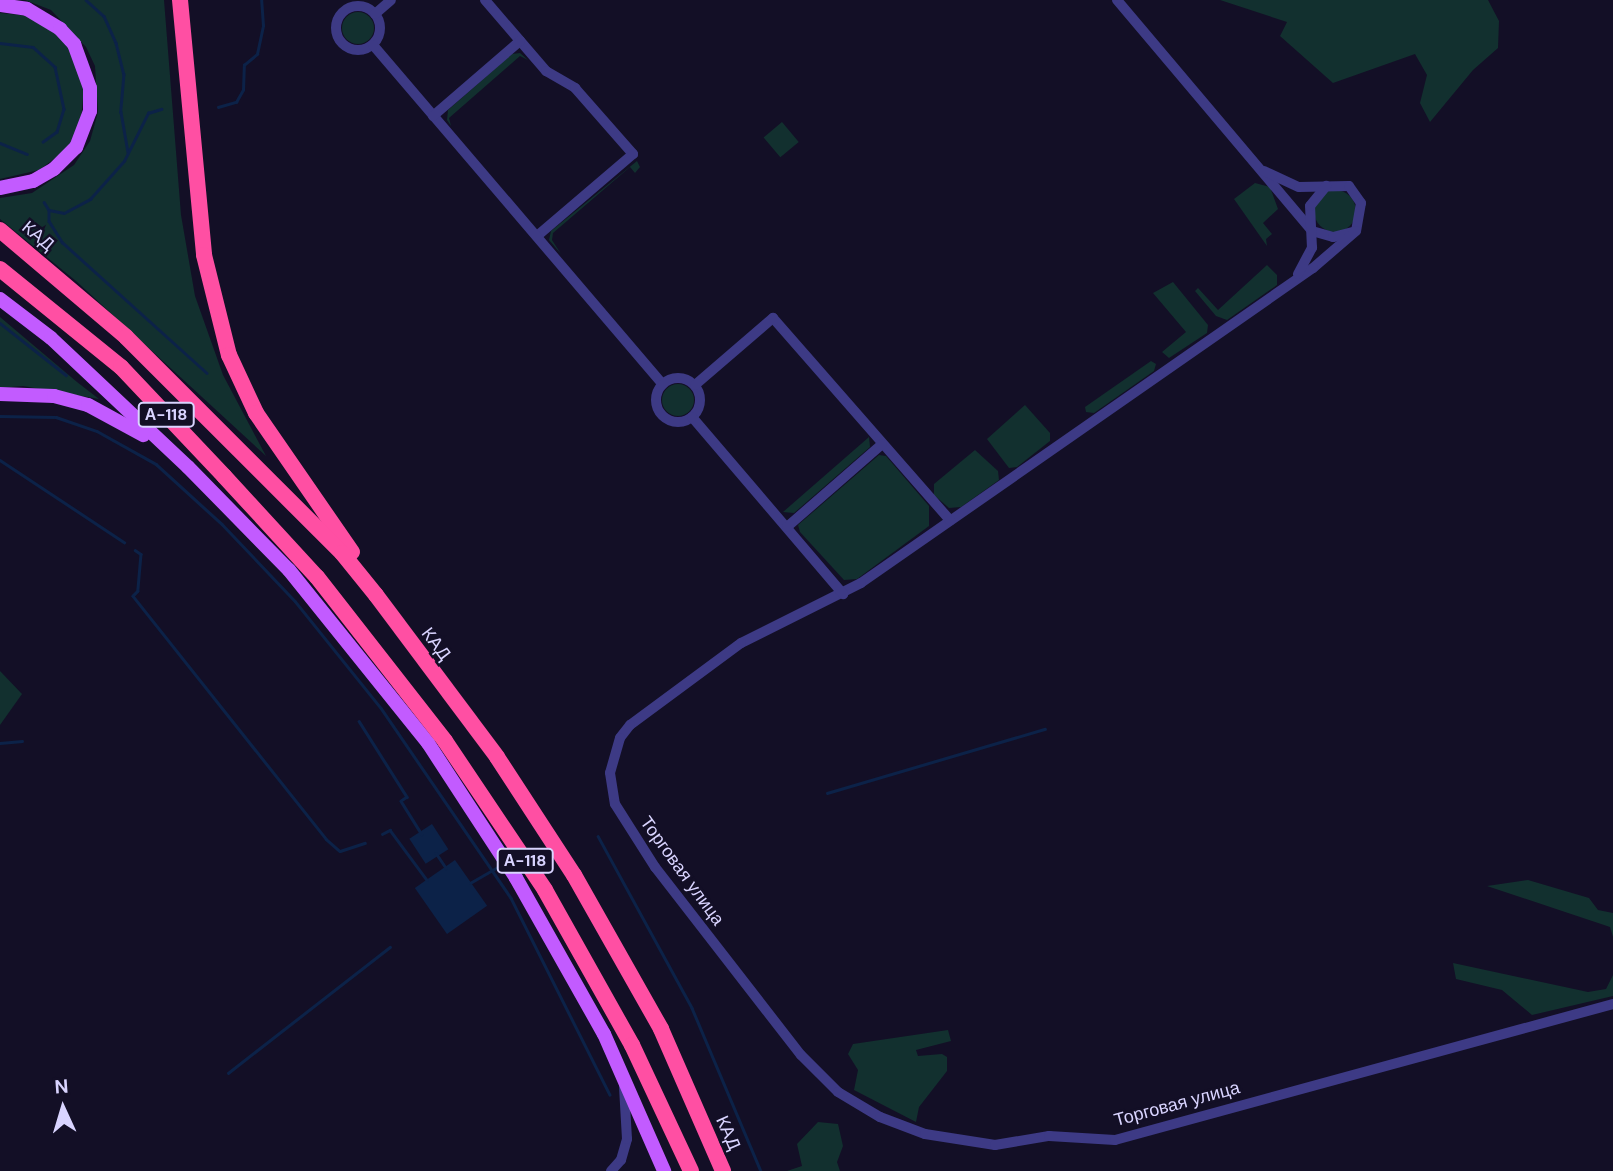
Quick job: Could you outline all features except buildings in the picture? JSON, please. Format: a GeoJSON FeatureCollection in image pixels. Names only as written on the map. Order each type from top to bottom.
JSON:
{"type":"FeatureCollection","features":[{"type":"Feature","properties":{"kind":"highway"},"geometry":{"type":"LineString","coordinates":[[180,0],[204,255],[229,355],[256,413],[349,546],[376,595]]}},
{"type":"Feature","properties":{"kind":"highway","name":"КАД"},"geometry":{"type":"LineString","coordinates":[[0,230],[126,337],[342,552],[376,595],[497,757],[573,875],[661,1029],[723,1171]]}},
{"type":"Feature","properties":{"kind":"highway","name":"А-118"},"geometry":{"type":"LineString","coordinates":[[0,269],[121,367],[224,476],[317,577],[445,741],[545,890],[632,1045],[691,1171]]}},
{"type":"Feature","properties":{"kind":"main road"},"geometry":{"type":"LineString","coordinates":[[0,5],[36,13],[60,29],[74,44],[90,88],[90,111],[76,147],[54,169],[33,181],[0,188]]}},
{"type":"Feature","properties":{"kind":"main road"},"geometry":{"type":"LineString","coordinates":[[0,299],[51,338],[188,467],[289,570],[428,743],[516,878],[624,1077],[664,1171]]}},
{"type":"Feature","properties":{"kind":"main road"},"geometry":{"type":"LineString","coordinates":[[0,394],[54,396],[88,405],[124,421],[188,467]]}},
{"type":"Feature","properties":{"kind":"street"},"geometry":{"type":"LineString","coordinates":[[375,14],[391,0]]}},
{"type":"Feature","properties":{"kind":"street"},"geometry":{"type":"LineString","coordinates":[[485,0],[551,76],[575,88],[633,154],[537,236]]}},
{"type":"Feature","properties":{"kind":"street"},"geometry":{"type":"LineString","coordinates":[[1116,0],[1264,171],[1312,231],[1334,237],[1356,231]]}},
{"type":"Feature","properties":{"kind":"street"},"geometry":{"type":"LineString","coordinates":[[358,3],[375,14],[380,33],[373,46],[351,50],[336,32],[338,17],[358,3]]}},
{"type":"Feature","properties":{"kind":"street"},"geometry":{"type":"LineString","coordinates":[[433,116],[520,41]]}},
{"type":"Feature","properties":{"kind":"street"},"geometry":{"type":"LineString","coordinates":[[373,46],[663,384]]}},
{"type":"Feature","properties":{"kind":"street"},"geometry":{"type":"LineString","coordinates":[[692,417],[842,594],[1292,282],[1356,231],[1362,214],[1356,194],[1349,186],[1328,184],[1298,187],[1264,171]]}},
{"type":"Feature","properties":{"kind":"street"},"geometry":{"type":"LineString","coordinates":[[1292,282],[1310,256],[1310,206],[1328,184]]}},
{"type":"Feature","properties":{"kind":"street"},"geometry":{"type":"LineString","coordinates":[[695,385],[773,317],[950,520]]}},
{"type":"Feature","properties":{"kind":"street"},"geometry":{"type":"LineString","coordinates":[[683,378],[695,385],[700,398],[692,417],[680,422],[661,415],[656,402],[663,384],[683,378]]}},
{"type":"Feature","properties":{"kind":"street"},"geometry":{"type":"LineString","coordinates":[[787,527],[882,444]]}},
{"type":"Feature","properties":{"kind":"street","name":"Торговая улица"},"geometry":{"type":"LineString","coordinates":[[842,594],[741,643],[630,725],[614,754],[610,788],[654,867],[801,1055],[838,1092],[880,1117],[925,1134],[995,1145],[1049,1136],[1115,1140],[1613,1004]]}},
{"type":"Feature","properties":{"kind":"street"},"geometry":{"type":"LineString","coordinates":[[611,1171],[621,1160],[627,1139],[624,1077]]}},
{"type":"Feature","properties":{"kind":"green space"},"geometry":{"type":"Polygon","coordinates":[[[25,0],[164,0],[181,215],[195,296],[223,375],[266,456],[76,281],[0,219],[0,198],[32,193],[74,165],[90,141],[98,112],[95,66],[86,47],[51,10],[25,0]]]}},
{"type":"Feature","properties":{"kind":"green space"},"geometry":{"type":"Polygon","coordinates":[[[1220,0],[1488,0],[1499,21],[1498,48],[1473,70],[1430,122],[1420,103],[1427,75],[1415,54],[1333,83],[1280,36],[1287,22],[1220,0]]]}},
{"type":"Feature","properties":{"kind":"green space"},"geometry":{"type":"Polygon","coordinates":[[[358,12],[369,17],[374,28],[369,39],[358,44],[347,39],[342,28],[347,17],[358,12]]]}},
{"type":"Feature","properties":{"kind":"green space"},"geometry":{"type":"Polygon","coordinates":[[[0,13],[30,16],[58,34],[74,56],[84,87],[81,120],[69,148],[39,170],[0,179],[0,13]]]}},
{"type":"Feature","properties":{"kind":"green space"},"geometry":{"type":"Polygon","coordinates":[[[520,53],[528,60],[520,56],[449,118],[451,126],[447,120],[448,110],[512,54],[520,53]]]}},
{"type":"Feature","properties":{"kind":"green space"},"geometry":{"type":"Polygon","coordinates":[[[782,122],[799,142],[780,157],[764,137],[782,122]]]}},
{"type":"Feature","properties":{"kind":"green space"},"geometry":{"type":"Polygon","coordinates":[[[637,161],[640,167],[635,173],[630,167],[553,233],[552,240],[561,254],[549,240],[551,231],[637,161]]]}},
{"type":"Feature","properties":{"kind":"green space"},"geometry":{"type":"Polygon","coordinates":[[[1255,183],[1270,187],[1278,209],[1263,223],[1272,234],[1266,239],[1267,246],[1234,199],[1255,183]]]}},
{"type":"Feature","properties":{"kind":"green space"},"geometry":{"type":"Polygon","coordinates":[[[1335,190],[1350,196],[1356,211],[1350,226],[1335,232],[1320,226],[1314,211],[1320,196],[1335,190]]]}},
{"type":"Feature","properties":{"kind":"green space"},"geometry":{"type":"Polygon","coordinates":[[[1267,265],[1277,275],[1277,285],[1227,320],[1216,316],[1195,291],[1198,288],[1218,310],[1267,265]]]}},
{"type":"Feature","properties":{"kind":"green space"},"geometry":{"type":"Polygon","coordinates":[[[1173,282],[1208,325],[1207,333],[1169,358],[1162,352],[1186,332],[1153,293],[1173,282]]]}},
{"type":"Feature","properties":{"kind":"green space"},"geometry":{"type":"Polygon","coordinates":[[[0,317],[99,399],[23,386],[0,388],[0,317]]]}},
{"type":"Feature","properties":{"kind":"green space"},"geometry":{"type":"Polygon","coordinates":[[[1151,361],[1156,364],[1154,371],[1094,413],[1086,412],[1085,407],[1151,361]]]}},
{"type":"Feature","properties":{"kind":"green space"},"geometry":{"type":"Polygon","coordinates":[[[678,384],[689,389],[694,400],[689,411],[678,416],[667,411],[662,400],[667,389],[678,384]]]}},
{"type":"Feature","properties":{"kind":"green space"},"geometry":{"type":"Polygon","coordinates":[[[1025,405],[1050,433],[1050,441],[1017,467],[1009,468],[987,439],[1025,405]]]}},
{"type":"Feature","properties":{"kind":"green space"},"geometry":{"type":"Polygon","coordinates":[[[869,437],[870,447],[794,513],[783,512],[869,437]]]}},
{"type":"Feature","properties":{"kind":"green space"},"geometry":{"type":"Polygon","coordinates":[[[975,450],[998,471],[999,480],[961,507],[949,508],[934,495],[934,484],[975,450]]]}},
{"type":"Feature","properties":{"kind":"green space"},"geometry":{"type":"Polygon","coordinates":[[[879,455],[886,456],[929,506],[929,526],[857,579],[844,580],[800,532],[798,525],[879,455]]]}},
{"type":"Feature","properties":{"kind":"green space"},"geometry":{"type":"Polygon","coordinates":[[[0,671],[22,694],[0,725],[0,671]]]}},
{"type":"Feature","properties":{"kind":"green space"},"geometry":{"type":"Polygon","coordinates":[[[1528,880],[1589,898],[1598,910],[1613,913],[1613,937],[1610,927],[1487,886],[1528,880]]]}},
{"type":"Feature","properties":{"kind":"green space"},"geometry":{"type":"Polygon","coordinates":[[[1453,963],[1588,992],[1606,989],[1613,975],[1613,996],[1532,1015],[1502,990],[1456,979],[1453,963]]]}},
{"type":"Feature","properties":{"kind":"green space"},"geometry":{"type":"Polygon","coordinates":[[[948,1030],[951,1041],[916,1050],[918,1056],[942,1054],[947,1057],[947,1071],[919,1107],[916,1122],[854,1090],[858,1070],[848,1054],[853,1044],[948,1030]]]}},
{"type":"Feature","properties":{"kind":"green space"},"geometry":{"type":"Polygon","coordinates":[[[818,1122],[838,1124],[843,1146],[837,1162],[840,1171],[787,1171],[802,1166],[797,1144],[818,1122]]]}},
{"type":"Feature","properties":{"kind":"water"},"geometry":{"type":"Polygon","coordinates":[[[432,824],[448,849],[426,864],[409,839],[432,824]]]}},
{"type":"Feature","properties":{"kind":"water"},"geometry":{"type":"Polygon","coordinates":[[[455,860],[487,906],[447,934],[415,888],[455,860]]]}},
{"type":"Feature","properties":{"kind":"waterway"},"geometry":{"type":"LineString","coordinates":[[86,0],[104,16],[116,43],[124,74],[121,112],[128,152]]}},
{"type":"Feature","properties":{"kind":"waterway"},"geometry":{"type":"LineString","coordinates":[[218,107],[236,102],[243,90],[244,65],[257,54],[263,26],[261,0]]}},
{"type":"Feature","properties":{"kind":"waterway"},"geometry":{"type":"LineString","coordinates":[[0,43],[33,47],[55,67],[64,109],[57,132],[43,142]]}},
{"type":"Feature","properties":{"kind":"waterway"},"geometry":{"type":"LineString","coordinates":[[44,202],[49,210],[64,213],[90,199],[124,161],[148,113],[161,109]]}},
{"type":"Feature","properties":{"kind":"waterway"},"geometry":{"type":"LineString","coordinates":[[0,143],[27,154]]}},
{"type":"Feature","properties":{"kind":"waterway"},"geometry":{"type":"LineString","coordinates":[[49,210],[49,221],[62,242],[207,373]]}},
{"type":"Feature","properties":{"kind":"waterway"},"geometry":{"type":"LineString","coordinates":[[0,323],[66,375]]}},
{"type":"Feature","properties":{"kind":"waterway"},"geometry":{"type":"LineString","coordinates":[[0,416],[56,417],[97,431],[156,464],[222,524],[295,601],[381,708],[511,898],[610,1095]]}},
{"type":"Feature","properties":{"kind":"waterway"},"geometry":{"type":"LineString","coordinates":[[0,460],[124,542]]}},
{"type":"Feature","properties":{"kind":"waterway"},"geometry":{"type":"LineString","coordinates":[[135,550],[141,554],[138,591],[133,596],[326,839],[340,851],[365,843]]}},
{"type":"Feature","properties":{"kind":"waterway"},"geometry":{"type":"LineString","coordinates":[[359,721],[407,797],[401,801],[422,834]]}},
{"type":"Feature","properties":{"kind":"waterway"},"geometry":{"type":"LineString","coordinates":[[827,793],[1045,729]]}},
{"type":"Feature","properties":{"kind":"waterway"},"geometry":{"type":"LineString","coordinates":[[0,743],[22,741]]}},
{"type":"Feature","properties":{"kind":"waterway"},"geometry":{"type":"LineString","coordinates":[[382,834],[390,830],[427,880]]}},
{"type":"Feature","properties":{"kind":"waterway"},"geometry":{"type":"LineString","coordinates":[[598,836],[692,1008],[761,1171]]}},
{"type":"Feature","properties":{"kind":"waterway"},"geometry":{"type":"LineString","coordinates":[[436,853],[446,868]]}},
{"type":"Feature","properties":{"kind":"waterway"},"geometry":{"type":"LineString","coordinates":[[470,883],[501,865]]}},
{"type":"Feature","properties":{"kind":"waterway"},"geometry":{"type":"LineString","coordinates":[[228,1073],[390,947]]}}]}
